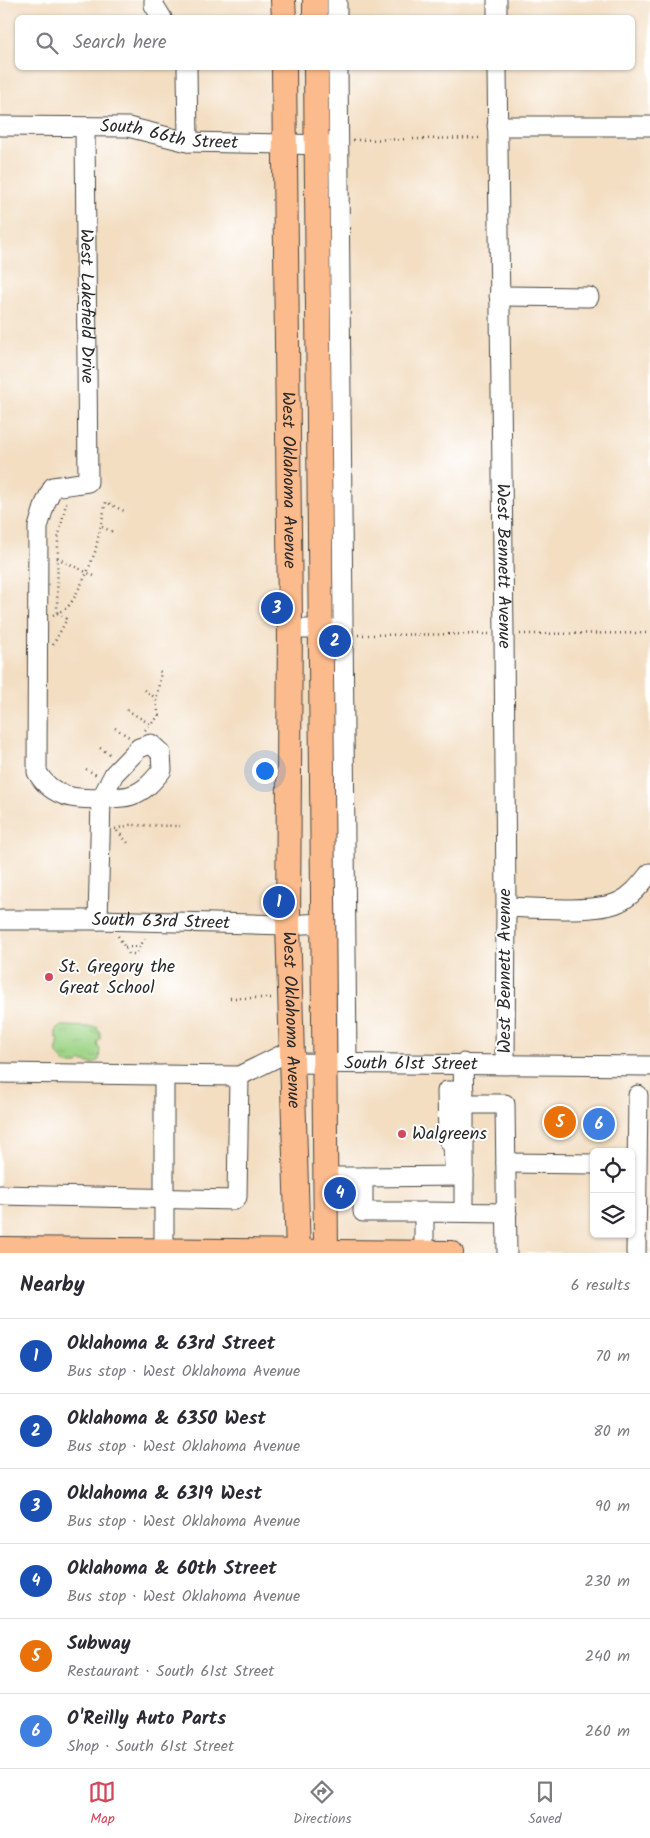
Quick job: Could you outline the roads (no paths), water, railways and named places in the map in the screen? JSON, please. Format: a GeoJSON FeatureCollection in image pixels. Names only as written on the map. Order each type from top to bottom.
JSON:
{"type":"FeatureCollection","features":[{"type":"Feature","properties":{"kind":"main road"},"geometry":{"type":"LineString","coordinates":[[283,0],[284,15]]}},
{"type":"Feature","properties":{"kind":"main road"},"geometry":{"type":"LineString","coordinates":[[315,0],[315,15]]}},
{"type":"Feature","properties":{"kind":"main road","name":"West Oklahoma Avenue"},"geometry":{"type":"LineString","coordinates":[[284,70],[289,629],[288,925],[298,1252]]}},
{"type":"Feature","properties":{"kind":"main road","name":"West Oklahoma Avenue"},"geometry":{"type":"LineString","coordinates":[[316,70],[332,143],[340,631],[322,923],[336,1062],[326,1177],[326,1252]]}},
{"type":"Feature","properties":{"kind":"main road"},"geometry":{"type":"LineString","coordinates":[[0,1249],[451,1253]]}},
{"type":"Feature","properties":{"kind":"street"},"geometry":{"type":"LineString","coordinates":[[154,0],[154,5],[160,15]]}},
{"type":"Feature","properties":{"kind":"street"},"geometry":{"type":"LineString","coordinates":[[337,0],[337,15]]}},
{"type":"Feature","properties":{"kind":"street"},"geometry":{"type":"LineString","coordinates":[[496,0],[497,15]]}},
{"type":"Feature","properties":{"kind":"street"},"geometry":{"type":"LineString","coordinates":[[187,70],[188,142]]}},
{"type":"Feature","properties":{"kind":"street","name":"West Oklahoma Avenue"},"geometry":{"type":"LineString","coordinates":[[332,143],[338,70]]}},
{"type":"Feature","properties":{"kind":"street","name":"West Bennett Avenue"},"geometry":{"type":"LineString","coordinates":[[497,70],[491,132],[499,296],[506,907],[505,1064]]}},
{"type":"Feature","properties":{"kind":"street","name":"South 66th Street"},"geometry":{"type":"LineString","coordinates":[[0,126],[128,127],[188,142],[332,143]]}},
{"type":"Feature","properties":{"kind":"street"},"geometry":{"type":"LineString","coordinates":[[491,132],[650,126]]}},
{"type":"Feature","properties":{"kind":"street","name":"West Lakefield Drive"},"geometry":{"type":"LineString","coordinates":[[85,128],[88,482],[53,486],[38,527],[37,772],[43,783],[52,790],[70,798],[100,798],[108,829],[100,871],[98,920]]}},
{"type":"Feature","properties":{"kind":"street"},"geometry":{"type":"LineString","coordinates":[[499,296],[589,297]]}},
{"type":"Feature","properties":{"kind":"street"},"geometry":{"type":"LineString","coordinates":[[289,629],[340,631]]}},
{"type":"Feature","properties":{"kind":"street","name":"West Oklahoma Avenue"},"geometry":{"type":"LineString","coordinates":[[336,1062],[340,631]]}},
{"type":"Feature","properties":{"kind":"street"},"geometry":{"type":"LineString","coordinates":[[506,907],[597,908],[618,902],[639,887],[650,873]]}},
{"type":"Feature","properties":{"kind":"street","name":"South 63rd Street"},"geometry":{"type":"LineString","coordinates":[[0,920],[98,920],[288,925],[322,923]]}},
{"type":"Feature","properties":{"kind":"street"},"geometry":{"type":"LineString","coordinates":[[0,1072],[239,1076],[292,1056]]}},
{"type":"Feature","properties":{"kind":"street","name":"South 61st Street"},"geometry":{"type":"LineString","coordinates":[[292,1056],[336,1062],[650,1066]]}},
{"type":"Feature","properties":{"kind":"street"},"geometry":{"type":"LineString","coordinates":[[463,1063],[464,1098]]}},
{"type":"Feature","properties":{"kind":"street"},"geometry":{"type":"LineString","coordinates":[[164,1075],[164,1250]]}},
{"type":"Feature","properties":{"kind":"street"},"geometry":{"type":"LineString","coordinates":[[0,1195],[236,1199],[239,1076]]}},
{"type":"Feature","properties":{"kind":"street"},"geometry":{"type":"LineString","coordinates":[[464,1212],[464,1176],[454,1165],[453,1146],[448,1139],[447,1091],[464,1098],[505,1104],[507,1253]]}},
{"type":"Feature","properties":{"kind":"street"},"geometry":{"type":"LineString","coordinates":[[636,1253],[639,1161],[638,1095]]}},
{"type":"Feature","properties":{"kind":"street"},"geometry":{"type":"LineString","coordinates":[[506,1163],[590,1164]]}},
{"type":"Feature","properties":{"kind":"street"},"geometry":{"type":"LineString","coordinates":[[326,1177],[464,1176]]}},
{"type":"Feature","properties":{"kind":"street"},"geometry":{"type":"LineString","coordinates":[[363,1177],[363,1212],[506,1213]]}},
{"type":"Feature","properties":{"kind":"street"},"geometry":{"type":"LineString","coordinates":[[424,1212],[424,1252]]}},
{"type":"Feature","properties":{"kind":"place","name":"Oklahoma & 6319 West"},"geometry":{"type":"Point","coordinates":[277,608]}},
{"type":"Feature","properties":{"kind":"place","name":"Oklahoma & 6350 West"},"geometry":{"type":"Point","coordinates":[335,641]}},
{"type":"Feature","properties":{"kind":"place","name":"Oklahoma & 63rd Street"},"geometry":{"type":"Point","coordinates":[279,902]}},
{"type":"Feature","properties":{"kind":"place","name":"St. Gregory the Great School"},"geometry":{"type":"Point","coordinates":[49,977]}},
{"type":"Feature","properties":{"kind":"place","name":"Subway"},"geometry":{"type":"Point","coordinates":[560,1122]}},
{"type":"Feature","properties":{"kind":"place","name":"O'Reilly Auto Parts"},"geometry":{"type":"Point","coordinates":[599,1124]}},
{"type":"Feature","properties":{"kind":"place","name":"Walgreens"},"geometry":{"type":"Point","coordinates":[402,1134]}},
{"type":"Feature","properties":{"kind":"place","name":"Oklahoma & 60th Street"},"geometry":{"type":"Point","coordinates":[340,1193]}}]}
